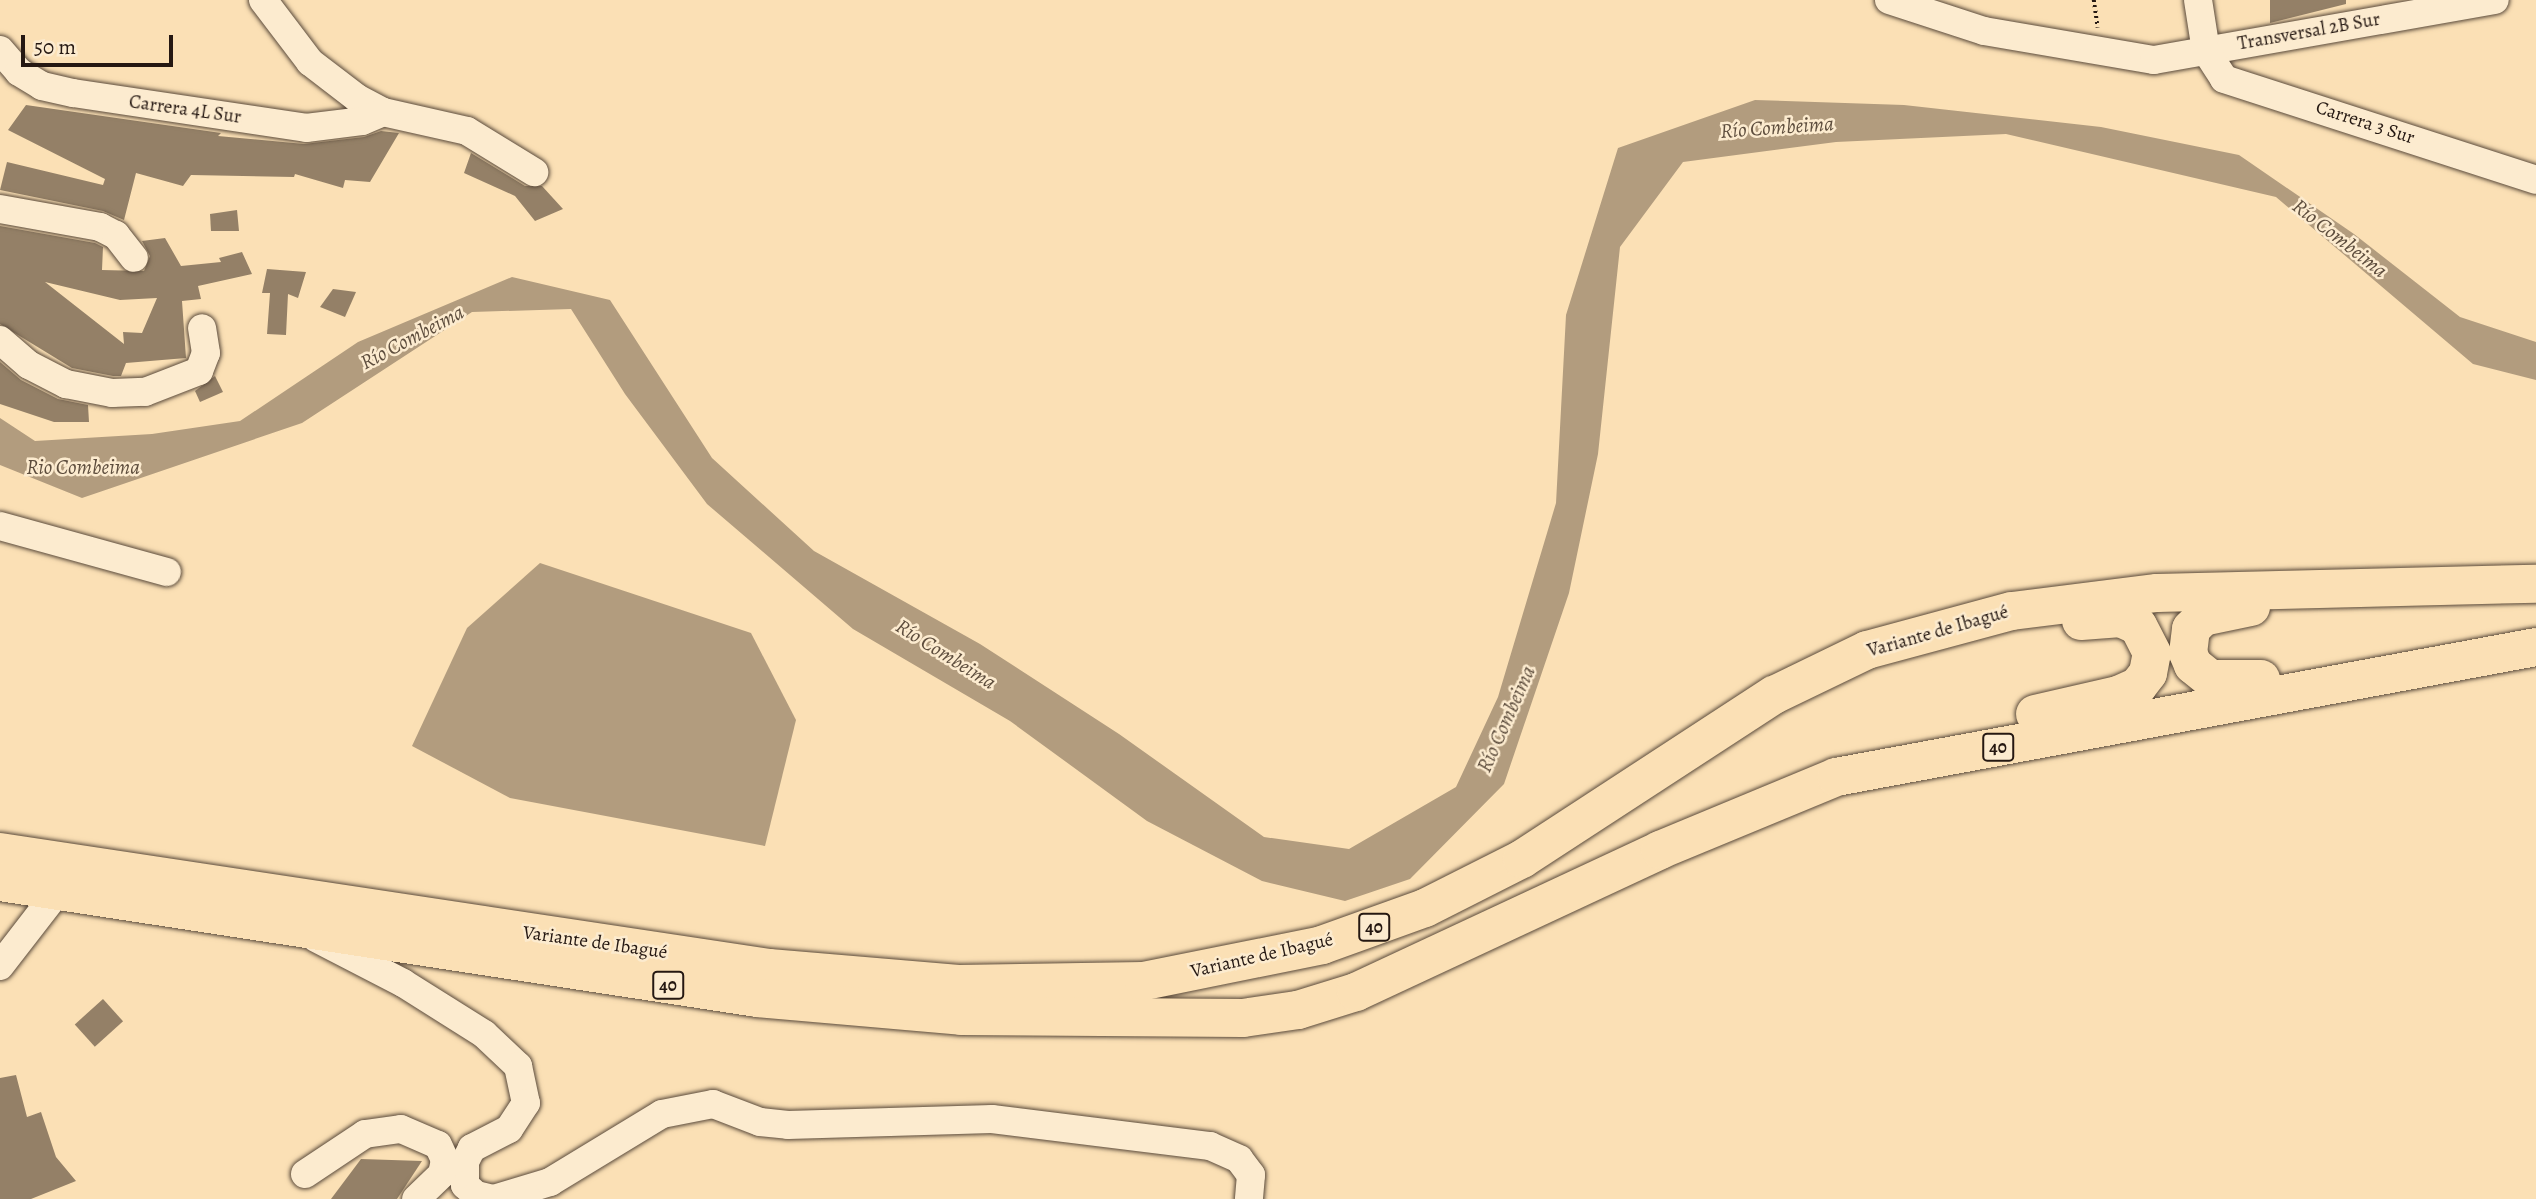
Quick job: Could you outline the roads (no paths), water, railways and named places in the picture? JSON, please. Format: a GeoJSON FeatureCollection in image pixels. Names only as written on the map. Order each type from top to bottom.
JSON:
{"type":"FeatureCollection","features":[{"type":"Feature","properties":{"kind":"highway","name":"Variante de Ibagué"},"geometry":{"type":"LineString","coordinates":[[0,852],[769,968],[958,984],[1144,981],[1216,969],[1322,945],[1425,908],[1522,859],[1774,695],[1867,650],[2012,611],[2157,593],[2378,590],[2536,584]]}},
{"type":"Feature","properties":{"kind":"highway"},"geometry":{"type":"LineString","coordinates":[[2378,590],[2203,617],[2191,629],[2188,653],[2199,673],[2223,681],[2405,669]]}},
{"type":"Feature","properties":{"kind":"highway"},"geometry":{"type":"LineString","coordinates":[[1684,755],[1725,751],[1796,706],[1877,668],[1961,641],[2105,617],[2129,622],[2147,638],[2151,664],[2138,686],[2118,695],[1864,755],[1836,778]]}},
{"type":"Feature","properties":{"kind":"highway","name":"Variante de Ibagué"},"geometry":{"type":"LineString","coordinates":[[0,882],[757,998],[961,1016],[1243,1018],[1283,1012],[1356,992],[1672,844],[1836,778],[2405,669],[2536,647]]}},
{"type":"Feature","properties":{"kind":"street"},"geometry":{"type":"LineString","coordinates":[[263,0],[310,62],[383,112],[467,131],[534,172]]}},
{"type":"Feature","properties":{"kind":"street","name":"Transversal 2B Sur"},"geometry":{"type":"LineString","coordinates":[[1889,0],[1984,31],[2154,60],[2496,0]]}},
{"type":"Feature","properties":{"kind":"street"},"geometry":{"type":"LineString","coordinates":[[2198,0],[2206,51]]}},
{"type":"Feature","properties":{"kind":"street","name":"Carrera 4L Sur"},"geometry":{"type":"LineString","coordinates":[[0,50],[30,79],[73,93],[306,128],[362,121],[383,112]]}},
{"type":"Feature","properties":{"kind":"street","name":"Carrera 3 Sur"},"geometry":{"type":"LineString","coordinates":[[2206,51],[2224,79],[2533,171]]}},
{"type":"Feature","properties":{"kind":"street"},"geometry":{"type":"LineString","coordinates":[[0,209],[100,227],[116,236],[134,258]]}},
{"type":"Feature","properties":{"kind":"street"},"geometry":{"type":"LineString","coordinates":[[0,340],[29,365],[66,384],[123,393],[145,391],[200,371],[206,353],[202,328]]}},
{"type":"Feature","properties":{"kind":"street"},"geometry":{"type":"LineString","coordinates":[[0,526],[167,572]]}},
{"type":"Feature","properties":{"kind":"street"},"geometry":{"type":"LineString","coordinates":[[0,966],[58,891]]}},
{"type":"Feature","properties":{"kind":"street"},"geometry":{"type":"LineString","coordinates":[[298,929],[403,983],[484,1034],[518,1066],[526,1103],[509,1129],[472,1148],[465,1161],[465,1185],[473,1197],[494,1199],[550,1182],[662,1114],[713,1104],[760,1122],[788,1125],[992,1119],[1210,1146],[1239,1159],[1251,1175],[1249,1199]]}},
{"type":"Feature","properties":{"kind":"street"},"geometry":{"type":"LineString","coordinates":[[305,1174],[365,1134],[401,1129],[438,1145],[444,1160],[442,1174],[416,1199]]}},
{"type":"Feature","properties":{"kind":"water","name":"Rio Combeima"},"geometry":{"type":"Polygon","coordinates":[[[1755,100],[1904,105],[2101,127],[2239,155],[2354,234],[2460,317],[2536,342],[2536,380],[2473,364],[2276,197],[2006,134],[1836,142],[1683,162],[1620,247],[1598,454],[1569,593],[1504,784],[1410,879],[1345,901],[1262,881],[1147,821],[1010,721],[853,629],[707,504],[625,394],[571,309],[472,312],[302,423],[82,498],[0,465],[0,418],[35,441],[152,434],[240,421],[358,342],[512,277],[610,300],[712,458],[814,551],[980,644],[1119,734],[1264,837],[1349,849],[1456,787],[1498,697],[1556,503],[1566,315],[1618,148],[1755,100]]]}},
{"type":"Feature","properties":{"kind":"water"},"geometry":{"type":"Polygon","coordinates":[[[540,563],[751,633],[796,720],[765,846],[510,798],[412,746],[467,628],[540,563]]]}},
{"type":"Feature","properties":{"kind":"water label","name":"Río Combeima"},"geometry":{"type":"Point","coordinates":[1777,127]}},
{"type":"Feature","properties":{"kind":"water label","name":"Río Combeima"},"geometry":{"type":"Point","coordinates":[2340,238]}},
{"type":"Feature","properties":{"kind":"water label","name":"Río Combeima"},"geometry":{"type":"Point","coordinates":[412,337]}},
{"type":"Feature","properties":{"kind":"water label","name":"Río Combeima"},"geometry":{"type":"Point","coordinates":[946,654]}},
{"type":"Feature","properties":{"kind":"water label","name":"Río Combeima"},"geometry":{"type":"Point","coordinates":[1506,719]}}]}
